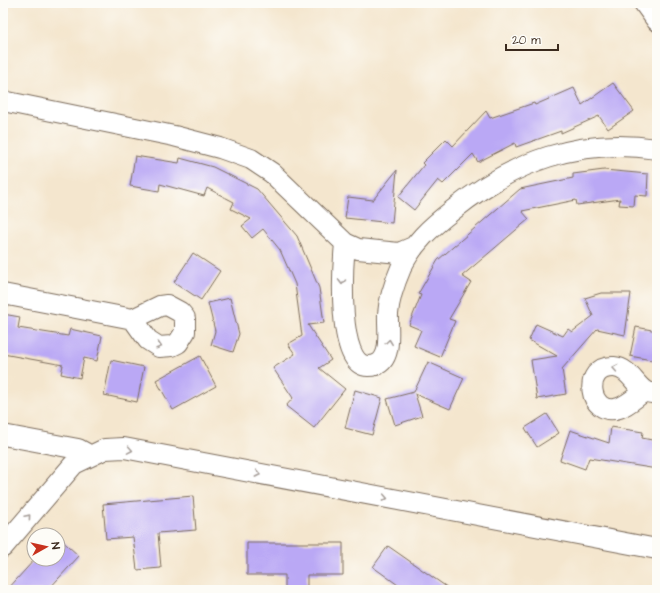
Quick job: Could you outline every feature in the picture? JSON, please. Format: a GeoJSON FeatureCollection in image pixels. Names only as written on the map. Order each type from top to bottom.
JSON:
{"type":"FeatureCollection","features":[{"type":"Feature","properties":{"kind":"street"},"geometry":{"type":"LineString","coordinates":[[644,3],[657,22]]}},
{"type":"Feature","properties":{"kind":"street"},"geometry":{"type":"LineString","coordinates":[[3,101],[174,136],[220,148],[250,159],[272,174],[345,243],[358,249],[399,253],[412,247]]}},
{"type":"Feature","properties":{"kind":"street"},"geometry":{"type":"LineString","coordinates":[[345,243],[342,285],[347,338],[352,355],[364,366],[372,366],[382,360],[387,352],[390,338],[388,314],[393,289],[412,247],[428,230],[460,204],[498,178],[524,164],[550,155],[602,146],[625,145],[657,149]]}},
{"type":"Feature","properties":{"kind":"street"},"geometry":{"type":"LineString","coordinates":[[3,294],[133,319]]}},
{"type":"Feature","properties":{"kind":"street"},"geometry":{"type":"LineString","coordinates":[[3,435],[78,449],[89,455]]}},
{"type":"Feature","properties":{"kind":"street"},"geometry":{"type":"LineString","coordinates":[[3,547],[74,464],[105,448],[124,448],[657,549]]}},
{"type":"Feature","properties":{"kind":"building"},"geometry":{"type":"Polygon","coordinates":[[[613,83],[634,111],[608,129],[599,116],[561,133],[561,131],[516,147],[515,143],[478,162],[473,154],[443,184],[438,180],[414,210],[398,197],[424,165],[422,163],[446,139],[453,146],[486,111],[490,118],[534,103],[535,105],[574,88],[582,105],[613,83]]]}},
{"type":"Feature","properties":{"kind":"building"},"geometry":{"type":"Polygon","coordinates":[[[135,156],[179,163],[180,158],[213,167],[257,189],[297,236],[319,288],[324,323],[308,325],[331,360],[319,368],[345,389],[314,428],[286,406],[293,398],[273,368],[295,354],[288,344],[302,336],[295,284],[280,250],[263,229],[252,238],[242,226],[251,219],[231,209],[234,202],[207,188],[204,196],[160,184],[159,191],[130,186],[135,156]]]}},
{"type":"Feature","properties":{"kind":"building"},"geometry":{"type":"Polygon","coordinates":[[[397,170],[392,223],[345,218],[348,197],[373,200],[397,170]]]}},
{"type":"Feature","properties":{"kind":"building"},"geometry":{"type":"Polygon","coordinates":[[[604,170],[648,174],[647,196],[635,195],[634,206],[619,205],[620,199],[577,205],[576,200],[522,211],[529,219],[462,276],[471,282],[449,319],[455,321],[440,357],[414,346],[421,330],[409,325],[421,295],[418,294],[438,260],[520,189],[573,178],[573,174],[604,170]]]}},
{"type":"Feature","properties":{"kind":"building"},"geometry":{"type":"Polygon","coordinates":[[[193,253],[220,271],[201,300],[174,282],[193,253]]]}},
{"type":"Feature","properties":{"kind":"building"},"geometry":{"type":"Polygon","coordinates":[[[601,293],[631,293],[625,335],[597,329],[562,369],[566,394],[537,399],[531,360],[557,356],[529,340],[536,324],[563,336],[568,329],[572,332],[593,316],[585,298],[601,293]]]}},
{"type":"Feature","properties":{"kind":"building"},"geometry":{"type":"Polygon","coordinates":[[[230,298],[239,334],[233,352],[211,345],[215,331],[208,303],[230,298]]]}},
{"type":"Feature","properties":{"kind":"building"},"geometry":{"type":"Polygon","coordinates":[[[3,314],[20,317],[18,328],[68,336],[70,329],[102,336],[97,361],[84,358],[80,378],[61,374],[63,365],[3,354],[3,314]]]}},
{"type":"Feature","properties":{"kind":"building"},"geometry":{"type":"Polygon","coordinates":[[[636,327],[657,331],[657,361],[630,356],[636,327]]]}},
{"type":"Feature","properties":{"kind":"building"},"geometry":{"type":"Polygon","coordinates":[[[200,356],[216,386],[173,410],[156,380],[200,356]]]}},
{"type":"Feature","properties":{"kind":"building"},"geometry":{"type":"Polygon","coordinates":[[[111,360],[144,367],[137,402],[104,395],[111,360]]]}},
{"type":"Feature","properties":{"kind":"building"},"geometry":{"type":"Polygon","coordinates":[[[428,362],[464,378],[450,409],[415,394],[422,416],[395,425],[387,399],[414,392],[428,362]]]}},
{"type":"Feature","properties":{"kind":"building"},"geometry":{"type":"Polygon","coordinates":[[[355,390],[382,398],[372,435],[345,428],[355,390]]]}},
{"type":"Feature","properties":{"kind":"building"},"geometry":{"type":"Polygon","coordinates":[[[547,414],[559,433],[537,447],[525,428],[547,414]]]}},
{"type":"Feature","properties":{"kind":"building"},"geometry":{"type":"Polygon","coordinates":[[[611,427],[643,432],[642,438],[657,441],[657,469],[589,458],[585,469],[560,460],[570,430],[609,443],[611,427]]]}},
{"type":"Feature","properties":{"kind":"building"},"geometry":{"type":"Polygon","coordinates":[[[193,496],[196,530],[158,533],[161,568],[137,570],[133,537],[106,539],[103,504],[193,496]]]}},
{"type":"Feature","properties":{"kind":"building"},"geometry":{"type":"Polygon","coordinates":[[[247,543],[343,543],[343,575],[307,575],[307,590],[285,590],[285,575],[247,575],[247,543]]]}},
{"type":"Feature","properties":{"kind":"building"},"geometry":{"type":"Polygon","coordinates":[[[66,544],[79,556],[48,590],[7,590],[28,567],[66,567],[66,544]]]}},
{"type":"Feature","properties":{"kind":"building"},"geometry":{"type":"Polygon","coordinates":[[[388,546],[451,590],[405,590],[373,567],[388,546]]]}}]}
